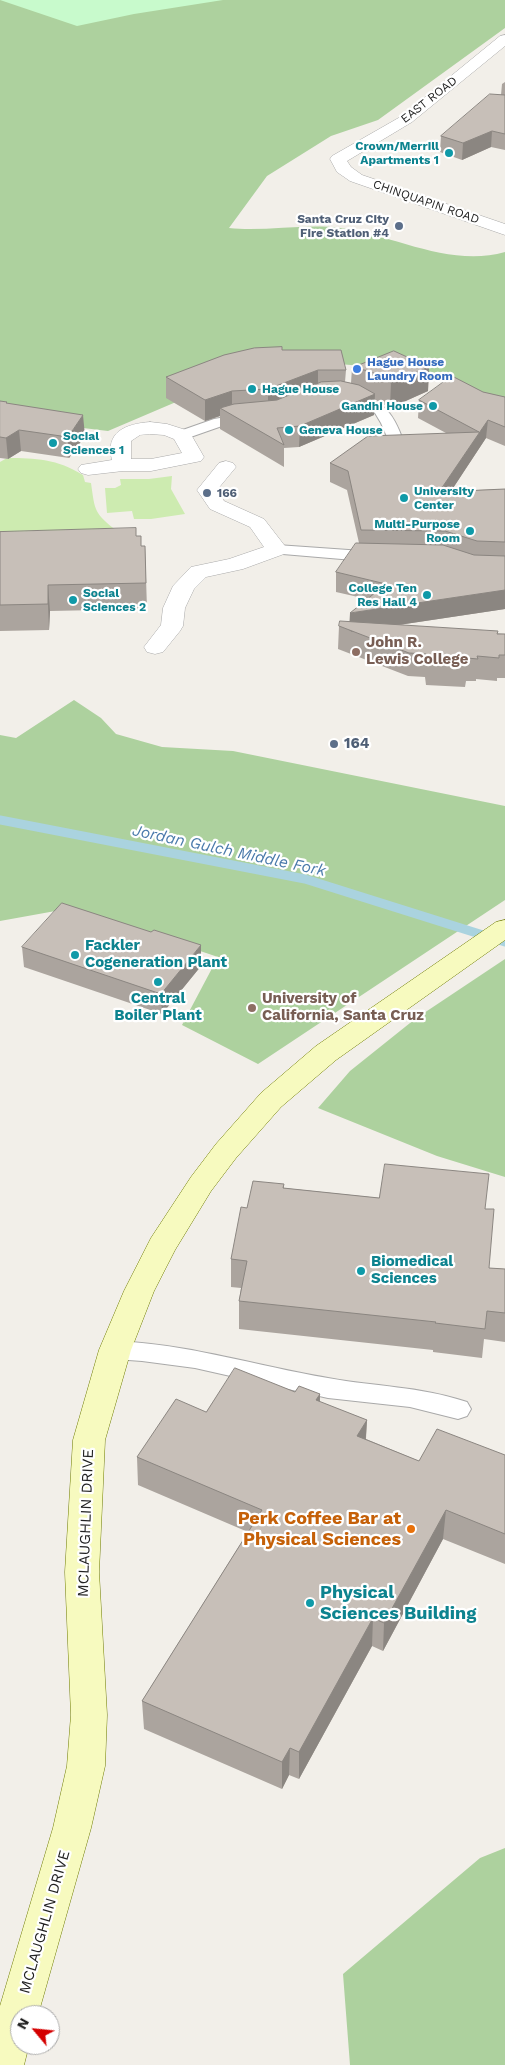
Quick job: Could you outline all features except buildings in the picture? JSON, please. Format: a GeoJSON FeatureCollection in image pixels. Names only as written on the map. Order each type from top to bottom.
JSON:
{"type":"FeatureCollection","features":[{"type":"Feature","properties":{"kind":"main road","name":"MCLAUGHLIN DRIVE"},"geometry":{"type":"LineString","coordinates":[[3,2065],[72,1828],[86,1766],[89,1714],[82,1572],[89,1440],[115,1350],[139,1291],[162,1246],[201,1184],[226,1151],[271,1100],[326,1053],[505,928]]}},
{"type":"Feature","properties":{"kind":"street","name":"EAST ROAD"},"geometry":{"type":"LineString","coordinates":[[347,173],[338,159],[407,119],[505,39]]}},
{"type":"Feature","properties":{"kind":"street","name":"CHINQUAPIN ROAD"},"geometry":{"type":"LineString","coordinates":[[347,173],[376,186],[505,230]]}},
{"type":"Feature","properties":{"kind":"street"},"geometry":{"type":"LineString","coordinates":[[330,396],[349,397],[375,406],[385,413],[396,443]]}},
{"type":"Feature","properties":{"kind":"street"},"geometry":{"type":"LineString","coordinates":[[123,465],[120,453],[120,440],[132,431],[164,428],[182,435],[232,419],[265,416]]}},
{"type":"Feature","properties":{"kind":"street"},"geometry":{"type":"LineString","coordinates":[[88,469],[123,465],[151,465],[194,457],[182,435]]}},
{"type":"Feature","properties":{"kind":"street"},"geometry":{"type":"LineString","coordinates":[[226,467],[207,490],[217,505],[257,523],[277,550]]}},
{"type":"Feature","properties":{"kind":"street"},"geometry":{"type":"LineString","coordinates":[[155,647],[172,626],[174,608],[184,586],[198,572],[235,564],[277,550],[394,557]]}},
{"type":"Feature","properties":{"kind":"street"},"geometry":{"type":"LineString","coordinates":[[115,1350],[143,1351],[209,1362],[328,1388],[439,1402],[458,1409]]}},
{"type":"Feature","properties":{"kind":"green space"},"geometry":{"type":"Polygon","coordinates":[[[0,0],[505,0],[505,28],[378,120],[331,136],[267,176],[229,228],[340,228],[443,253],[484,256],[505,252],[505,401],[403,369],[299,361],[176,402],[108,431],[0,418],[0,0]]]}},
{"type":"Feature","properties":{"kind":"green space"},"geometry":{"type":"Polygon","coordinates":[[[0,0],[223,0],[134,14],[77,26],[0,0]]]}},
{"type":"Feature","properties":{"kind":"green space"},"geometry":{"type":"Polygon","coordinates":[[[7,458],[46,460],[83,475],[85,482],[91,483],[97,511],[117,531],[0,532],[0,462],[7,458]]]}},
{"type":"Feature","properties":{"kind":"green space"},"geometry":{"type":"Polygon","coordinates":[[[172,476],[171,489],[185,514],[151,519],[134,519],[132,511],[107,513],[105,488],[115,488],[121,485],[120,479],[149,479],[172,476]]]}},
{"type":"Feature","properties":{"kind":"green space"},"geometry":{"type":"Polygon","coordinates":[[[74,700],[101,718],[116,734],[162,747],[233,751],[505,806],[505,900],[258,1064],[182,1025],[218,957],[72,908],[0,921],[0,735],[16,738],[74,700]]]}},
{"type":"Feature","properties":{"kind":"green space"},"geometry":{"type":"Polygon","coordinates":[[[505,959],[505,1177],[437,1156],[318,1108],[350,1071],[415,1019],[505,959]]]}},
{"type":"Feature","properties":{"kind":"green space"},"geometry":{"type":"Polygon","coordinates":[[[505,1848],[505,2065],[350,2065],[343,1974],[480,1858],[505,1848]]]}},
{"type":"Feature","properties":{"kind":"waterway","name":"Jordan Gulch Middle Fork"},"geometry":{"type":"LineString","coordinates":[[0,820],[305,879],[505,942]]}},
{"type":"Feature","properties":{"kind":"place","name":"Crown/Merrill Apartments 1"},"geometry":{"type":"Point","coordinates":[449,153]}},
{"type":"Feature","properties":{"kind":"place","name":"Santa Cruz City Fire Station #4"},"geometry":{"type":"Point","coordinates":[399,226]}},
{"type":"Feature","properties":{"kind":"place","name":"Hague House Laundry Room"},"geometry":{"type":"Point","coordinates":[357,369]}},
{"type":"Feature","properties":{"kind":"place","name":"Hague House"},"geometry":{"type":"Point","coordinates":[252,389]}},
{"type":"Feature","properties":{"kind":"place","name":"Gandhi House"},"geometry":{"type":"Point","coordinates":[433,406]}},
{"type":"Feature","properties":{"kind":"place","name":"Geneva House"},"geometry":{"type":"Point","coordinates":[289,430]}},
{"type":"Feature","properties":{"kind":"place","name":"Social Sciences 1"},"geometry":{"type":"Point","coordinates":[53,443]}},
{"type":"Feature","properties":{"kind":"place","name":"166"},"geometry":{"type":"Point","coordinates":[207,493]}},
{"type":"Feature","properties":{"kind":"place","name":"University Center"},"geometry":{"type":"Point","coordinates":[404,498]}},
{"type":"Feature","properties":{"kind":"place","name":"Multi-Purpose Room"},"geometry":{"type":"Point","coordinates":[470,531]}},
{"type":"Feature","properties":{"kind":"place","name":"College Ten Res Hall 4"},"geometry":{"type":"Point","coordinates":[427,595]}},
{"type":"Feature","properties":{"kind":"place","name":"Social Sciences 2"},"geometry":{"type":"Point","coordinates":[73,600]}},
{"type":"Feature","properties":{"kind":"place","name":"John R. Lewis College"},"geometry":{"type":"Point","coordinates":[356,652]}},
{"type":"Feature","properties":{"kind":"place","name":"164"},"geometry":{"type":"Point","coordinates":[334,744]}},
{"type":"Feature","properties":{"kind":"place","name":"Fackler Cogeneration Plant"},"geometry":{"type":"Point","coordinates":[75,955]}},
{"type":"Feature","properties":{"kind":"place","name":"Central Boiler Plant"},"geometry":{"type":"Point","coordinates":[158,982]}},
{"type":"Feature","properties":{"kind":"place","name":"University of California, Santa Cruz"},"geometry":{"type":"Point","coordinates":[252,1008]}},
{"type":"Feature","properties":{"kind":"place","name":"Biomedical Sciences"},"geometry":{"type":"Point","coordinates":[361,1271]}},
{"type":"Feature","properties":{"kind":"place","name":"Perk Coffee Bar at Physical Sciences"},"geometry":{"type":"Point","coordinates":[411,1529]}},
{"type":"Feature","properties":{"kind":"place","name":"Physical Sciences Building"},"geometry":{"type":"Point","coordinates":[310,1603]}}]}
